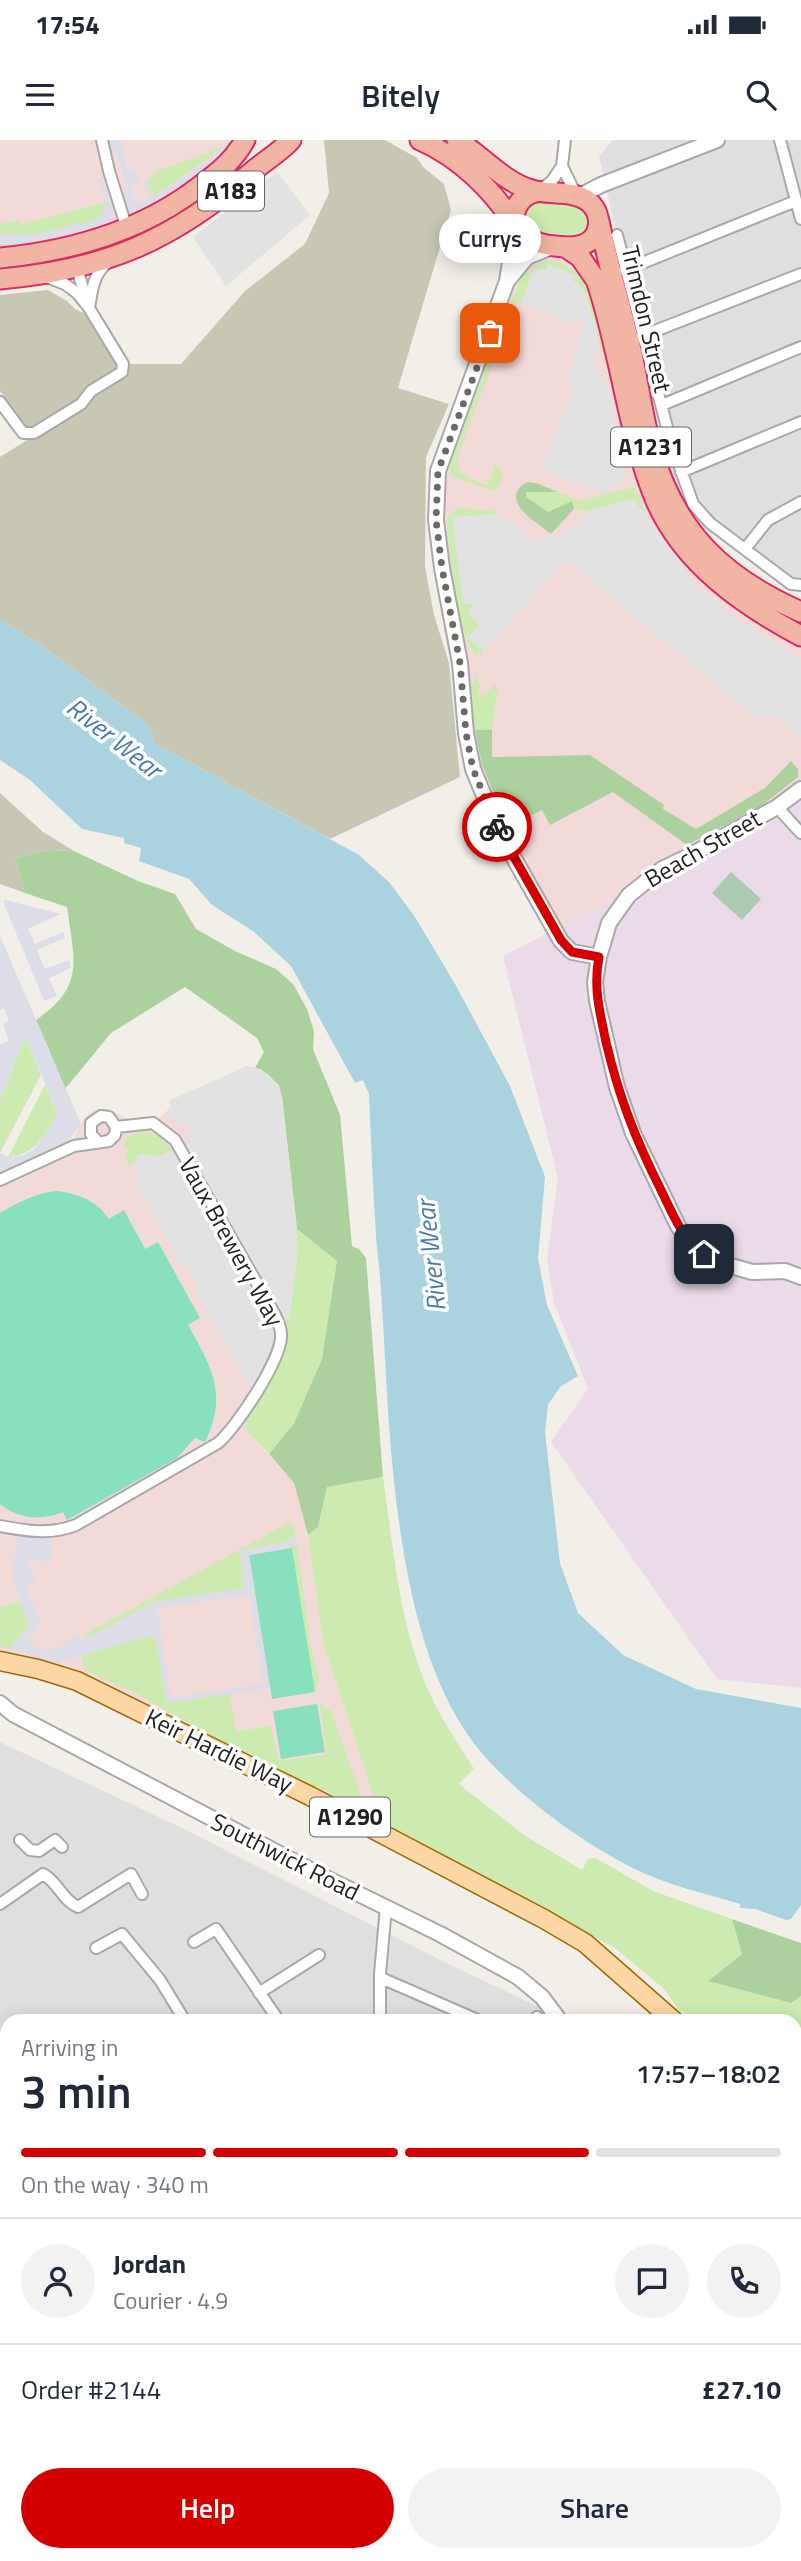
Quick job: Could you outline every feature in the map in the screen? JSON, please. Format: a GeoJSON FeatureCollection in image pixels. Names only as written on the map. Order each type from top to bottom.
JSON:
{"type":"FeatureCollection","features":[{"type":"Feature","properties":{"kind":"highway","name":"A183"},"geometry":{"type":"LineString","coordinates":[[0,258],[54,251],[127,229],[192,192],[222,169],[240,149],[244,140]]}},
{"type":"Feature","properties":{"kind":"highway","name":"A183"},"geometry":{"type":"LineString","coordinates":[[0,279],[78,268],[120,256],[165,234],[201,212],[291,140]]}},
{"type":"Feature","properties":{"kind":"highway"},"geometry":{"type":"LineString","coordinates":[[420,140],[471,173],[490,191],[527,239],[561,246],[583,245],[593,239],[598,221],[590,203],[577,197],[537,192],[513,183],[484,158],[457,140]]}},
{"type":"Feature","properties":{"kind":"highway"},"geometry":{"type":"LineString","coordinates":[[515,225],[514,214],[519,203],[527,195],[537,192]]}},
{"type":"Feature","properties":{"kind":"highway","name":"Trimdon Street"},"geometry":{"type":"LineString","coordinates":[[598,221],[630,346],[652,450],[670,494],[703,547],[722,565],[744,583],[801,612]]}},
{"type":"Feature","properties":{"kind":"highway","name":"Trimdon Street"},"geometry":{"type":"LineString","coordinates":[[561,246],[580,257],[596,280],[639,451],[651,489],[666,519],[690,553],[720,584],[779,625],[801,636]]}},
{"type":"Feature","properties":{"kind":"main road","name":"Keir Hardie Way"},"geometry":{"type":"LineString","coordinates":[[0,1661],[77,1681],[310,1796],[544,1919],[585,1943],[666,2014]]}},
{"type":"Feature","properties":{"kind":"street"},"geometry":{"type":"LineString","coordinates":[[103,140],[109,171],[127,229]]}},
{"type":"Feature","properties":{"kind":"street"},"geometry":{"type":"LineString","coordinates":[[537,192],[552,181],[562,166],[565,140]]}},
{"type":"Feature","properties":{"kind":"street"},"geometry":{"type":"LineString","coordinates":[[562,166],[577,197],[717,140]]}},
{"type":"Feature","properties":{"kind":"street"},"geometry":{"type":"LineString","coordinates":[[780,140],[796,176],[796,201],[801,219]]}},
{"type":"Feature","properties":{"kind":"street"},"geometry":{"type":"LineString","coordinates":[[598,221],[601,203],[609,183]]}},
{"type":"Feature","properties":{"kind":"street"},"geometry":{"type":"LineString","coordinates":[[625,270],[796,201]]}},
{"type":"Feature","properties":{"kind":"street"},"geometry":{"type":"LineString","coordinates":[[515,225],[507,281],[438,471],[436,520],[460,663],[466,733],[473,769],[499,832],[561,940],[572,952],[599,957]]}},
{"type":"Feature","properties":{"kind":"street"},"geometry":{"type":"LineString","coordinates":[[617,235],[666,426],[693,504],[701,514],[745,549],[799,586]]}},
{"type":"Feature","properties":{"kind":"street"},"geometry":{"type":"LineString","coordinates":[[507,281],[527,257],[541,250],[561,246]]}},
{"type":"Feature","properties":{"kind":"street"},"geometry":{"type":"LineString","coordinates":[[89,308],[93,285],[99,271],[120,256]]}},
{"type":"Feature","properties":{"kind":"street"},"geometry":{"type":"LineString","coordinates":[[78,268],[89,308]]}},
{"type":"Feature","properties":{"kind":"street"},"geometry":{"type":"LineString","coordinates":[[642,336],[801,274]]}},
{"type":"Feature","properties":{"kind":"street"},"geometry":{"type":"LineString","coordinates":[[0,402],[23,433],[34,433],[81,404],[91,391],[122,372],[123,364],[89,308],[72,289],[41,275]]}},
{"type":"Feature","properties":{"kind":"street"},"geometry":{"type":"LineString","coordinates":[[662,405],[801,347]]}},
{"type":"Feature","properties":{"kind":"street"},"geometry":{"type":"LineString","coordinates":[[681,472],[801,422]]}},
{"type":"Feature","properties":{"kind":"street"},"geometry":{"type":"LineString","coordinates":[[745,549],[768,520],[801,502]]}},
{"type":"Feature","properties":{"kind":"street"},"geometry":{"type":"LineString","coordinates":[[782,604],[794,618],[801,621]]}},
{"type":"Feature","properties":{"kind":"street","name":"Beach Street"},"geometry":{"type":"LineString","coordinates":[[801,789],[777,807],[644,881],[617,908],[609,923],[599,957],[596,982],[597,1001],[617,1087],[633,1133],[678,1226],[692,1245],[717,1262],[752,1272],[785,1271],[801,1277]]}},
{"type":"Feature","properties":{"kind":"street"},"geometry":{"type":"LineString","coordinates":[[777,807],[801,833]]}},
{"type":"Feature","properties":{"kind":"street"},"geometry":{"type":"LineString","coordinates":[[0,1180],[74,1146],[105,1142],[112,1139],[116,1127],[109,1117],[93,1119],[90,1131],[98,1142]]}},
{"type":"Feature","properties":{"kind":"street","name":"Vaux Brewery Way"},"geometry":{"type":"LineString","coordinates":[[0,1526],[22,1531],[60,1531],[76,1525],[218,1443],[230,1433],[254,1396],[276,1355],[282,1335],[259,1283],[175,1140],[153,1123],[116,1127]]}},
{"type":"Feature","properties":{"kind":"street"},"geometry":{"type":"LineString","coordinates":[[74,1146],[90,1131]]}},
{"type":"Feature","properties":{"kind":"street","name":"Southwick Road"},"geometry":{"type":"LineString","coordinates":[[0,1703],[13,1714],[164,1795],[440,1934],[518,1977],[542,1997],[555,2014]]}},
{"type":"Feature","properties":{"kind":"street"},"geometry":{"type":"LineString","coordinates":[[20,1840],[30,1850],[39,1852],[55,1840],[62,1847]]}},
{"type":"Feature","properties":{"kind":"street"},"geometry":{"type":"LineString","coordinates":[[39,1852],[43,1874]]}},
{"type":"Feature","properties":{"kind":"street"},"geometry":{"type":"LineString","coordinates":[[43,1874],[49,1877],[69,1903],[78,1907],[131,1874],[142,1894]]}},
{"type":"Feature","properties":{"kind":"street"},"geometry":{"type":"LineString","coordinates":[[0,1904],[43,1874]]}},
{"type":"Feature","properties":{"kind":"street"},"geometry":{"type":"LineString","coordinates":[[380,2014],[386,1908]]}},
{"type":"Feature","properties":{"kind":"street"},"geometry":{"type":"LineString","coordinates":[[194,1942],[216,1929],[274,2014]]}},
{"type":"Feature","properties":{"kind":"street"},"geometry":{"type":"LineString","coordinates":[[96,1948],[122,1934],[160,1980],[181,2014]]}},
{"type":"Feature","properties":{"kind":"street"},"geometry":{"type":"LineString","coordinates":[[259,1993],[319,1955]]}},
{"type":"Feature","properties":{"kind":"street"},"geometry":{"type":"LineString","coordinates":[[381,1978],[464,2014]]}},
{"type":"Feature","properties":{"kind":"shaded area"},"geometry":{"type":"Polygon","coordinates":[[[0,140],[238,140],[200,179],[146,211],[44,247],[0,250],[0,140]]]}},
{"type":"Feature","properties":{"kind":"shaded area"},"geometry":{"type":"Polygon","coordinates":[[[110,140],[120,140],[127,171],[136,169],[139,182],[131,185],[135,200],[139,203],[150,198],[143,181],[147,179],[154,197],[212,158],[231,140],[236,140],[225,155],[202,174],[174,193],[135,213],[129,210],[124,194],[127,189],[118,155],[112,152],[110,140]]]}},
{"type":"Feature","properties":{"kind":"shaded area"},"geometry":{"type":"Polygon","coordinates":[[[324,140],[385,140],[417,158],[423,167],[444,184],[451,210],[398,388],[449,404],[426,457],[425,567],[434,615],[449,663],[460,777],[330,839],[154,743],[150,726],[35,641],[0,620],[0,457],[32,437],[0,391],[0,295],[48,290],[67,301],[86,314],[120,367],[129,364],[181,364],[245,291],[305,244],[329,193],[324,140]]]}},
{"type":"Feature","properties":{"kind":"shaded area"},"geometry":{"type":"Polygon","coordinates":[[[613,140],[801,140],[801,591],[790,587],[700,521],[684,501],[671,469],[599,156],[613,140]]]}},
{"type":"Feature","properties":{"kind":"shaded area"},"geometry":{"type":"Polygon","coordinates":[[[277,172],[310,215],[226,286],[193,237],[277,172]]]}},
{"type":"Feature","properties":{"kind":"shaded area"},"geometry":{"type":"Polygon","coordinates":[[[96,179],[105,179],[113,213],[106,226],[71,236],[0,248],[0,234],[34,235],[98,219],[102,216],[106,202],[101,183],[97,183],[96,179]]]}},
{"type":"Feature","properties":{"kind":"shaded area"},"geometry":{"type":"Polygon","coordinates":[[[534,255],[568,255],[589,278],[633,457],[801,642],[801,779],[762,809],[646,870],[621,894],[598,931],[565,938],[478,767],[464,643],[443,524],[440,484],[518,269],[534,255]]]}},
{"type":"Feature","properties":{"kind":"shaded area"},"geometry":{"type":"Polygon","coordinates":[[[548,264],[576,275],[573,281],[579,284],[586,294],[598,335],[595,372],[602,373],[605,386],[609,385],[612,413],[625,454],[625,471],[618,485],[603,493],[540,468],[574,389],[566,384],[586,321],[581,318],[578,325],[521,303],[534,268],[546,270],[548,264]]]}},
{"type":"Feature","properties":{"kind":"shaded area"},"geometry":{"type":"Polygon","coordinates":[[[633,499],[679,558],[696,586],[739,620],[801,660],[801,739],[775,716],[756,718],[566,560],[484,652],[467,638],[480,625],[468,613],[473,604],[463,603],[452,517],[496,514],[516,525],[534,542],[548,535],[558,537],[588,518],[587,511],[633,499]]]}},
{"type":"Feature","properties":{"kind":"shaded area"},"geometry":{"type":"Polygon","coordinates":[[[801,789],[801,1688],[717,1679],[551,1442],[588,1388],[554,1303],[547,1258],[558,1178],[503,956],[686,863],[801,789]]]}},
{"type":"Feature","properties":{"kind":"shaded area"},"geometry":{"type":"Polygon","coordinates":[[[0,793],[43,832],[74,851],[48,850],[15,858],[25,893],[0,884],[0,793]]]}},
{"type":"Feature","properties":{"kind":"shaded area"},"geometry":{"type":"Polygon","coordinates":[[[3,901],[61,914],[28,929],[35,944],[63,932],[65,938],[37,950],[45,969],[69,960],[71,968],[49,978],[57,996],[44,1001],[3,901]]]}},
{"type":"Feature","properties":{"kind":"shaded area"},"geometry":{"type":"Polygon","coordinates":[[[0,936],[81,1124],[67,1144],[0,1177],[0,1153],[8,1157],[21,1156],[33,1150],[58,1114],[25,1036],[0,1101],[0,1045],[9,1041],[3,1024],[9,1021],[4,1009],[0,1010],[0,936]]]}},
{"type":"Feature","properties":{"kind":"shaded area"},"geometry":{"type":"Polygon","coordinates":[[[247,1066],[297,1229],[285,1337],[246,1430],[294,1483],[308,1535],[323,1642],[373,1795],[369,1821],[199,1737],[104,1683],[0,1654],[0,1177],[67,1144],[84,1118],[94,1110],[108,1109],[128,1119],[155,1121],[171,1108],[169,1101],[247,1066]]]}},
{"type":"Feature","properties":{"kind":"shaded area"},"geometry":{"type":"Polygon","coordinates":[[[247,1066],[261,1069],[279,1085],[297,1229],[297,1259],[289,1319],[275,1323],[277,1344],[257,1383],[251,1385],[247,1384],[196,1292],[196,1282],[187,1266],[178,1261],[135,1182],[134,1178],[138,1172],[133,1164],[137,1161],[136,1156],[144,1154],[158,1157],[190,1142],[187,1121],[178,1124],[175,1118],[170,1119],[167,1110],[171,1108],[169,1101],[247,1066]]]}},
{"type":"Feature","properties":{"kind":"shaded area"},"geometry":{"type":"Polygon","coordinates":[[[17,1535],[51,1538],[51,1562],[26,1560],[37,1580],[26,1586],[41,1622],[28,1639],[40,1650],[65,1646],[67,1640],[75,1637],[92,1636],[154,1602],[245,1588],[240,1551],[290,1541],[296,1535],[297,1545],[249,1555],[270,1688],[167,1703],[155,1636],[136,1639],[56,1663],[9,1649],[29,1626],[13,1578],[17,1535]],[[249,1594],[157,1608],[171,1698],[263,1684],[249,1594]]]}},
{"type":"Feature","properties":{"kind":"shaded area"},"geometry":{"type":"Polygon","coordinates":[[[0,1742],[186,1830],[440,1960],[541,2008],[541,2014],[0,2014],[0,1742]]]}},
{"type":"Feature","properties":{"kind":"green space"},"geometry":{"type":"Polygon","coordinates":[[[226,146],[153,197],[147,179],[155,176],[154,172],[226,146]]]}},
{"type":"Feature","properties":{"kind":"green space"},"geometry":{"type":"Polygon","coordinates":[[[540,199],[574,205],[581,209],[589,221],[587,230],[575,237],[531,230],[523,220],[525,206],[540,199]]]}},
{"type":"Feature","properties":{"kind":"green space"},"geometry":{"type":"Polygon","coordinates":[[[106,202],[98,220],[34,235],[0,234],[0,224],[19,220],[20,225],[106,202]]]}},
{"type":"Feature","properties":{"kind":"green space"},"geometry":{"type":"Polygon","coordinates":[[[551,260],[566,265],[578,275],[587,288],[594,303],[607,367],[586,294],[548,265],[546,271],[534,268],[533,272],[529,271],[536,264],[551,260]]]}},
{"type":"Feature","properties":{"kind":"green space"},"geometry":{"type":"Polygon","coordinates":[[[523,272],[532,275],[521,303],[516,302],[457,458],[463,474],[471,480],[488,485],[495,465],[499,468],[503,474],[494,491],[451,476],[448,467],[523,272]]]}},
{"type":"Feature","properties":{"kind":"green space"},"geometry":{"type":"Polygon","coordinates":[[[527,482],[558,492],[526,492],[526,497],[548,512],[572,501],[574,509],[551,534],[529,517],[517,503],[519,489],[527,482]]]}},
{"type":"Feature","properties":{"kind":"green space"},"geometry":{"type":"Polygon","coordinates":[[[635,487],[645,510],[641,510],[633,499],[587,511],[574,509],[572,501],[548,512],[526,497],[526,492],[558,492],[580,501],[635,487]]]}},
{"type":"Feature","properties":{"kind":"green space"},"geometry":{"type":"Polygon","coordinates":[[[459,508],[493,511],[516,525],[496,514],[464,603],[473,604],[468,613],[480,625],[467,638],[483,651],[477,656],[464,633],[447,526],[451,513],[459,508]]]}},
{"type":"Feature","properties":{"kind":"green space"},"geometry":{"type":"Polygon","coordinates":[[[478,675],[481,685],[477,691],[483,696],[495,685],[498,687],[492,730],[475,730],[470,687],[478,675]]]}},
{"type":"Feature","properties":{"kind":"green space"},"geometry":{"type":"Polygon","coordinates":[[[475,730],[492,730],[492,757],[590,755],[664,805],[663,809],[696,829],[765,788],[791,761],[798,769],[798,777],[760,807],[687,845],[613,792],[550,825],[542,810],[514,825],[493,791],[482,765],[475,730]]]}},
{"type":"Feature","properties":{"kind":"green space"},"geometry":{"type":"Polygon","coordinates":[[[48,850],[74,851],[138,881],[175,894],[196,929],[235,951],[276,969],[293,984],[307,1009],[314,1031],[313,1049],[340,1115],[352,1246],[359,1249],[366,1258],[383,1477],[327,1487],[318,1527],[308,1535],[294,1483],[269,1454],[294,1423],[322,1359],[337,1261],[297,1229],[282,1097],[269,1075],[255,1068],[264,1052],[257,1038],[185,987],[111,1033],[65,1089],[36,1020],[52,1008],[70,983],[73,957],[67,907],[25,893],[15,858],[48,850]]]}},
{"type":"Feature","properties":{"kind":"green space"},"geometry":{"type":"Polygon","coordinates":[[[731,872],[761,899],[742,920],[712,893],[731,872]]]}},
{"type":"Feature","properties":{"kind":"green space"},"geometry":{"type":"Polygon","coordinates":[[[25,1036],[41,1075],[0,1153],[0,1101],[25,1036]]]}},
{"type":"Feature","properties":{"kind":"green space"},"geometry":{"type":"Polygon","coordinates":[[[45,1085],[58,1114],[38,1143],[25,1153],[8,1157],[45,1085]]]}},
{"type":"Feature","properties":{"kind":"green space"},"geometry":{"type":"Polygon","coordinates":[[[142,1131],[161,1137],[172,1150],[158,1157],[153,1154],[129,1165],[126,1160],[128,1148],[124,1146],[127,1137],[142,1131]]]}},
{"type":"Feature","properties":{"kind":"green space"},"geometry":{"type":"Polygon","coordinates":[[[57,1191],[86,1199],[109,1219],[124,1210],[145,1249],[158,1242],[200,1318],[188,1325],[210,1368],[216,1395],[212,1425],[205,1442],[195,1438],[177,1458],[67,1520],[63,1512],[47,1517],[30,1517],[14,1513],[0,1504],[0,1213],[34,1196],[57,1191]]]}},
{"type":"Feature","properties":{"kind":"green space"},"geometry":{"type":"Polygon","coordinates":[[[297,1229],[338,1261],[322,1359],[294,1423],[269,1454],[246,1430],[247,1415],[285,1337],[283,1319],[289,1319],[297,1259],[297,1229]]]}},
{"type":"Feature","properties":{"kind":"green space"},"geometry":{"type":"Polygon","coordinates":[[[383,1477],[399,1588],[420,1670],[436,1706],[474,1769],[459,1784],[524,1835],[582,1870],[588,1859],[596,1858],[653,1891],[732,1919],[742,1954],[709,1980],[791,2003],[801,1996],[801,2014],[685,2014],[664,1989],[615,1948],[453,1863],[370,1815],[373,1795],[323,1642],[308,1535],[318,1527],[327,1487],[383,1477]]]}},
{"type":"Feature","properties":{"kind":"green space"},"geometry":{"type":"Polygon","coordinates":[[[286,1524],[294,1526],[296,1535],[290,1541],[240,1551],[246,1588],[154,1602],[92,1636],[80,1637],[286,1524]]]}},
{"type":"Feature","properties":{"kind":"green space"},"geometry":{"type":"Polygon","coordinates":[[[297,1545],[310,1644],[319,1677],[315,1692],[292,1548],[269,1552],[297,1545]]]}},
{"type":"Feature","properties":{"kind":"green space"},"geometry":{"type":"Polygon","coordinates":[[[292,1548],[315,1692],[272,1699],[249,1555],[292,1548]]]}},
{"type":"Feature","properties":{"kind":"green space"},"geometry":{"type":"Polygon","coordinates":[[[21,1601],[29,1626],[9,1649],[0,1647],[0,1607],[21,1601]]]}},
{"type":"Feature","properties":{"kind":"green space"},"geometry":{"type":"Polygon","coordinates":[[[156,1636],[167,1703],[230,1694],[236,1731],[271,1726],[279,1761],[327,1754],[319,1703],[331,1711],[361,1795],[356,1808],[204,1732],[134,1692],[86,1671],[81,1656],[136,1639],[156,1636]]]}},
{"type":"Feature","properties":{"kind":"green space"},"geometry":{"type":"Polygon","coordinates":[[[317,1704],[325,1752],[281,1759],[273,1711],[317,1704]]]}},
{"type":"Feature","properties":{"kind":"green space"},"geometry":{"type":"Polygon","coordinates":[[[732,1919],[801,1943],[801,1996],[791,2003],[708,1981],[742,1954],[732,1919]]]}},
{"type":"Feature","properties":{"kind":"water","name":"River Wear"},"geometry":{"type":"Polygon","coordinates":[[[0,620],[35,641],[150,726],[154,743],[359,855],[389,882],[415,917],[510,1086],[545,1177],[538,1258],[547,1305],[578,1376],[560,1387],[548,1405],[545,1432],[560,1563],[578,1613],[623,1655],[696,1689],[801,1708],[801,1905],[791,1919],[786,1920],[755,1909],[740,1908],[740,1904],[664,1881],[595,1847],[549,1815],[488,1761],[446,1698],[426,1647],[411,1591],[400,1532],[388,1414],[369,1094],[363,1080],[355,1083],[291,966],[253,931],[212,905],[189,879],[139,861],[141,848],[124,843],[124,838],[82,829],[30,780],[0,760],[0,620]]]}},
{"type":"Feature","properties":{"kind":"way so far"},"geometry":{"type":"LineString","coordinates":[[490,333],[438,471],[436,520],[460,663],[466,733],[473,769],[497,827]]}},
{"type":"Feature","properties":{"kind":"place","name":"Currys"},"geometry":{"type":"Point","coordinates":[490,333]}},
{"type":"Feature","properties":{"kind":"route"},"geometry":{"type":"LineString","coordinates":[[497,827],[567,948],[579,954],[599,957],[597,1001],[617,1087],[633,1133],[678,1226],[692,1245],[704,1254]]}}]}
